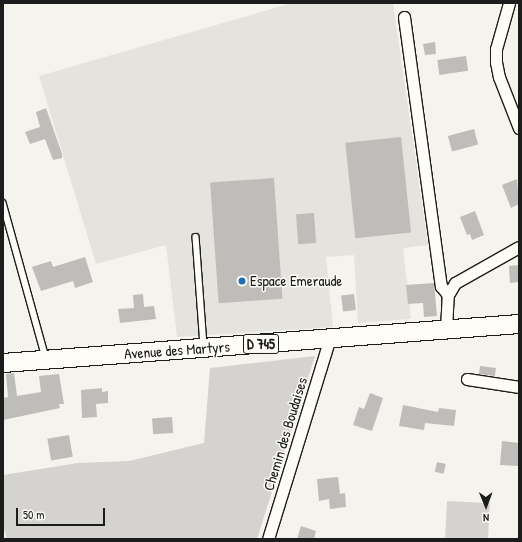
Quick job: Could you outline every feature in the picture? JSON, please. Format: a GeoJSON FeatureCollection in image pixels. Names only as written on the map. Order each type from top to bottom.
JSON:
{"type":"FeatureCollection","features":[{"type":"Feature","properties":{"kind":"main road","name":"Avenue des Martyrs"},"geometry":{"type":"LineString","coordinates":[[3,364],[519,324]]}},
{"type":"Feature","properties":{"kind":"street"},"geometry":{"type":"LineString","coordinates":[[509,3],[496,49],[496,62],[499,77],[519,128]]}},
{"type":"Feature","properties":{"kind":"street"},"geometry":{"type":"LineString","coordinates":[[404,17],[441,286],[448,295]]}},
{"type":"Feature","properties":{"kind":"street"},"geometry":{"type":"LineString","coordinates":[[446,329],[448,295],[455,283],[519,247]]}},
{"type":"Feature","properties":{"kind":"street","name":"Chemin des Boudaises"},"geometry":{"type":"LineString","coordinates":[[268,539],[330,338]]}},
{"type":"Feature","properties":{"kind":"street"},"geometry":{"type":"LineString","coordinates":[[467,379],[519,387]]}},
{"type":"Feature","properties":{"kind":"lane"},"geometry":{"type":"LineString","coordinates":[[3,203],[47,360]]}},
{"type":"Feature","properties":{"kind":"lane"},"geometry":{"type":"LineString","coordinates":[[196,237],[204,348]]}},
{"type":"Feature","properties":{"kind":"shaded area"},"geometry":{"type":"Polygon","coordinates":[[[292,3],[393,3],[428,245],[403,248],[411,319],[358,323],[354,255],[326,257],[333,327],[177,337],[166,245],[96,264],[39,76],[292,3]]]}},
{"type":"Feature","properties":{"kind":"shaded area"},"geometry":{"type":"Polygon","coordinates":[[[315,356],[257,539],[7,539],[3,525],[3,475],[78,463],[129,461],[204,443],[210,368],[315,356]]]}},
{"type":"Feature","properties":{"kind":"shaded area"},"geometry":{"type":"Polygon","coordinates":[[[447,501],[490,503],[488,539],[445,539],[447,501]]]}},
{"type":"Feature","properties":{"kind":"building"},"geometry":{"type":"Polygon","coordinates":[[[435,42],[436,54],[425,55],[423,44],[435,42]]]}},
{"type":"Feature","properties":{"kind":"building"},"geometry":{"type":"Polygon","coordinates":[[[466,56],[468,71],[439,75],[437,60],[466,56]]]}},
{"type":"Feature","properties":{"kind":"building"},"geometry":{"type":"Polygon","coordinates":[[[46,108],[62,154],[62,158],[53,160],[45,139],[30,144],[25,132],[40,127],[36,112],[46,108]]]}},
{"type":"Feature","properties":{"kind":"building"},"geometry":{"type":"Polygon","coordinates":[[[474,129],[478,144],[452,151],[448,136],[474,129]]]}},
{"type":"Feature","properties":{"kind":"building"},"geometry":{"type":"Polygon","coordinates":[[[401,137],[411,232],[355,238],[345,143],[401,137]]]}},
{"type":"Feature","properties":{"kind":"building"},"geometry":{"type":"Polygon","coordinates":[[[274,178],[282,299],[219,303],[210,182],[274,178]]]}},
{"type":"Feature","properties":{"kind":"building"},"geometry":{"type":"Polygon","coordinates":[[[517,179],[519,204],[511,208],[502,185],[517,179]]]}},
{"type":"Feature","properties":{"kind":"building"},"geometry":{"type":"Polygon","coordinates":[[[475,211],[484,235],[472,240],[470,234],[467,235],[460,217],[475,211]]]}},
{"type":"Feature","properties":{"kind":"building"},"geometry":{"type":"Polygon","coordinates":[[[314,213],[316,243],[298,244],[296,214],[314,213]]]}},
{"type":"Feature","properties":{"kind":"building"},"geometry":{"type":"Polygon","coordinates":[[[85,257],[93,282],[75,288],[73,281],[41,291],[32,267],[51,261],[53,267],[85,257]]]}},
{"type":"Feature","properties":{"kind":"building"},"geometry":{"type":"Polygon","coordinates":[[[519,265],[519,282],[510,283],[509,266],[519,265]]]}},
{"type":"Feature","properties":{"kind":"building"},"geometry":{"type":"Polygon","coordinates":[[[434,283],[437,316],[424,317],[423,303],[408,304],[406,285],[434,283]]]}},
{"type":"Feature","properties":{"kind":"building"},"geometry":{"type":"Polygon","coordinates":[[[143,294],[144,307],[154,306],[156,319],[120,323],[118,309],[134,308],[133,295],[143,294]]]}},
{"type":"Feature","properties":{"kind":"building"},"geometry":{"type":"Polygon","coordinates":[[[354,294],[356,310],[343,311],[341,296],[354,294]]]}},
{"type":"Feature","properties":{"kind":"building"},"geometry":{"type":"Polygon","coordinates":[[[480,366],[496,368],[495,376],[479,374],[480,366]]]}},
{"type":"Feature","properties":{"kind":"building"},"geometry":{"type":"Polygon","coordinates":[[[14,373],[17,396],[41,392],[39,376],[59,374],[64,404],[59,404],[60,408],[3,420],[3,398],[8,397],[6,374],[14,373]]]}},
{"type":"Feature","properties":{"kind":"building"},"geometry":{"type":"Polygon","coordinates":[[[102,388],[102,392],[108,391],[108,403],[96,404],[97,417],[82,418],[81,390],[102,388]]]}},
{"type":"Feature","properties":{"kind":"building"},"geometry":{"type":"Polygon","coordinates":[[[370,393],[383,398],[372,431],[353,425],[359,407],[364,409],[370,393]]]}},
{"type":"Feature","properties":{"kind":"building"},"geometry":{"type":"Polygon","coordinates":[[[403,405],[438,412],[439,408],[456,410],[454,426],[425,423],[424,430],[399,426],[403,405]]]}},
{"type":"Feature","properties":{"kind":"building"},"geometry":{"type":"Polygon","coordinates":[[[172,417],[173,433],[153,434],[152,418],[172,417]]]}},
{"type":"Feature","properties":{"kind":"building"},"geometry":{"type":"Polygon","coordinates":[[[69,435],[73,457],[51,460],[47,439],[69,435]]]}},
{"type":"Feature","properties":{"kind":"building"},"geometry":{"type":"Polygon","coordinates":[[[502,441],[519,443],[519,466],[500,465],[502,441]]]}},
{"type":"Feature","properties":{"kind":"building"},"geometry":{"type":"Polygon","coordinates":[[[437,462],[446,464],[444,474],[435,472],[437,462]]]}},
{"type":"Feature","properties":{"kind":"building"},"geometry":{"type":"Polygon","coordinates":[[[338,477],[340,494],[345,493],[346,507],[330,509],[329,499],[319,501],[317,479],[338,477]]]}},
{"type":"Feature","properties":{"kind":"building"},"geometry":{"type":"Polygon","coordinates":[[[301,526],[316,531],[314,539],[297,539],[301,526]]]}},
{"type":"Feature","properties":{"kind":"place","name":"Espace Emeraude"},"geometry":{"type":"Point","coordinates":[242,281]}}]}
